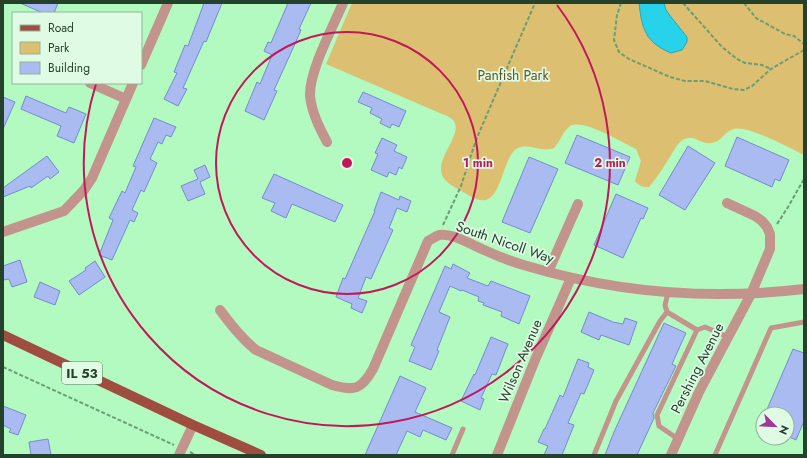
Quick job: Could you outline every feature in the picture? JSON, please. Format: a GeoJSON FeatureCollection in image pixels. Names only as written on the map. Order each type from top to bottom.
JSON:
{"type":"FeatureCollection","features":[{"type":"Feature","properties":{"kind":"main road","name":"IL 53"},"geometry":{"type":"LineString","coordinates":[[3,335],[193,425],[261,455]]}},
{"type":"Feature","properties":{"kind":"street"},"geometry":{"type":"LineString","coordinates":[[142,63],[168,3]]}},
{"type":"Feature","properties":{"kind":"street"},"geometry":{"type":"LineString","coordinates":[[327,142],[316,120],[310,95],[313,72],[343,3]]}},
{"type":"Feature","properties":{"kind":"street"},"geometry":{"type":"LineString","coordinates":[[92,84],[126,98]]}},
{"type":"Feature","properties":{"kind":"street"},"geometry":{"type":"LineString","coordinates":[[3,232],[64,211],[84,190],[92,178],[133,84]]}},
{"type":"Feature","properties":{"kind":"street"},"geometry":{"type":"LineString","coordinates":[[727,203],[755,216],[762,221],[770,234]]}},
{"type":"Feature","properties":{"kind":"street"},"geometry":{"type":"LineString","coordinates":[[548,272],[578,204]]}},
{"type":"Feature","properties":{"kind":"street","name":"Pershing Avenue"},"geometry":{"type":"LineString","coordinates":[[671,455],[699,392],[751,294],[770,249],[770,234]]}},
{"type":"Feature","properties":{"kind":"street","name":"South Nicoll Way"},"geometry":{"type":"LineString","coordinates":[[220,310],[233,328],[256,350],[332,385],[345,388],[356,388],[366,381],[373,369],[428,241],[439,235],[452,236],[500,257],[548,272],[571,278],[626,288],[694,294],[751,294],[804,289]]}},
{"type":"Feature","properties":{"kind":"street","name":"Wilson Avenue"},"geometry":{"type":"LineString","coordinates":[[497,455],[521,393],[571,278]]}},
{"type":"Feature","properties":{"kind":"street"},"geometry":{"type":"LineString","coordinates":[[181,452],[193,425]]}},
{"type":"Feature","properties":{"kind":"lane"},"geometry":{"type":"LineString","coordinates":[[668,292],[665,305],[667,312],[697,330]]}},
{"type":"Feature","properties":{"kind":"lane"},"geometry":{"type":"LineString","coordinates":[[594,455],[616,401],[660,321],[667,312]]}},
{"type":"Feature","properties":{"kind":"lane"},"geometry":{"type":"LineString","coordinates":[[715,455],[771,328],[804,322]]}},
{"type":"Feature","properties":{"kind":"lane"},"geometry":{"type":"LineString","coordinates":[[678,439],[659,426],[657,415],[697,330],[705,327],[728,337]]}},
{"type":"Feature","properties":{"kind":"lane"},"geometry":{"type":"LineString","coordinates":[[452,455],[463,429]]}},
{"type":"Feature","properties":{"kind":"path"},"geometry":{"type":"LineString","coordinates":[[439,235],[461,186],[476,140],[535,3]]}},
{"type":"Feature","properties":{"kind":"path"},"geometry":{"type":"LineString","coordinates":[[621,3],[617,15],[614,40],[619,52],[629,59],[670,77],[685,81],[705,82],[733,89],[744,90],[752,86],[771,69],[804,50]]}},
{"type":"Feature","properties":{"kind":"path"},"geometry":{"type":"LineString","coordinates":[[683,3],[722,46],[737,59],[745,64],[762,66],[771,69]]}},
{"type":"Feature","properties":{"kind":"path"},"geometry":{"type":"LineString","coordinates":[[744,3],[756,18],[785,34],[794,36],[804,44]]}},
{"type":"Feature","properties":{"kind":"path"},"geometry":{"type":"LineString","coordinates":[[770,234],[804,179]]}},
{"type":"Feature","properties":{"kind":"path"},"geometry":{"type":"LineString","coordinates":[[3,367],[181,452],[196,455]]}},
{"type":"Feature","properties":{"kind":"green space","name":"Panfish Park"},"geometry":{"type":"Polygon","coordinates":[[[352,3],[804,3],[804,155],[749,130],[731,130],[718,141],[711,143],[689,138],[680,142],[652,184],[649,187],[644,187],[635,181],[641,161],[636,149],[593,128],[576,124],[568,128],[554,148],[518,148],[512,153],[495,192],[489,198],[481,200],[455,188],[443,177],[441,170],[442,162],[455,132],[456,126],[452,119],[326,64],[352,3]]]}},
{"type":"Feature","properties":{"kind":"water"},"geometry":{"type":"Polygon","coordinates":[[[639,3],[664,3],[666,10],[687,37],[687,42],[682,50],[671,53],[662,49],[650,39],[646,34],[639,3]]]}},
{"type":"Feature","properties":{"kind":"building"},"geometry":{"type":"Polygon","coordinates":[[[20,3],[58,3],[54,12],[41,12],[20,3]]]}},
{"type":"Feature","properties":{"kind":"building"},"geometry":{"type":"Polygon","coordinates":[[[204,3],[222,3],[206,42],[204,41],[183,88],[187,89],[178,106],[164,99],[177,73],[174,72],[185,45],[188,46],[204,3]]]}},
{"type":"Feature","properties":{"kind":"building"},"geometry":{"type":"Polygon","coordinates":[[[288,3],[311,3],[299,29],[301,30],[274,90],[277,91],[264,120],[245,111],[257,82],[260,84],[272,55],[264,51],[268,42],[271,43],[288,3]]]}},
{"type":"Feature","properties":{"kind":"building"},"geometry":{"type":"Polygon","coordinates":[[[363,92],[406,111],[399,127],[392,124],[390,128],[380,123],[382,119],[370,113],[372,108],[358,102],[363,92]]]}},
{"type":"Feature","properties":{"kind":"building"},"geometry":{"type":"Polygon","coordinates":[[[26,96],[66,113],[69,107],[86,114],[74,143],[57,136],[61,126],[21,109],[26,96]]]}},
{"type":"Feature","properties":{"kind":"building"},"geometry":{"type":"Polygon","coordinates":[[[3,97],[15,102],[3,129],[3,97]]]}},
{"type":"Feature","properties":{"kind":"building"},"geometry":{"type":"Polygon","coordinates":[[[154,118],[176,127],[171,137],[166,135],[162,144],[158,142],[150,159],[157,163],[144,192],[141,190],[132,210],[138,213],[134,222],[130,220],[112,260],[99,255],[113,220],[109,218],[122,191],[125,193],[136,167],[133,166],[154,118]]]}},
{"type":"Feature","properties":{"kind":"building"},"geometry":{"type":"Polygon","coordinates":[[[577,135],[630,157],[618,185],[565,163],[577,135]]]}},
{"type":"Feature","properties":{"kind":"building"},"geometry":{"type":"Polygon","coordinates":[[[737,137],[789,160],[780,181],[775,179],[772,187],[725,166],[737,137]]]}},
{"type":"Feature","properties":{"kind":"building"},"geometry":{"type":"Polygon","coordinates":[[[382,138],[397,145],[394,151],[407,157],[402,169],[399,167],[396,175],[389,172],[387,177],[371,170],[378,154],[375,153],[382,138]]]}},
{"type":"Feature","properties":{"kind":"building"},"geometry":{"type":"Polygon","coordinates":[[[688,146],[715,163],[685,210],[659,195],[688,146]]]}},
{"type":"Feature","properties":{"kind":"building"},"geometry":{"type":"Polygon","coordinates":[[[47,156],[59,172],[50,179],[48,176],[31,188],[30,186],[3,197],[3,188],[47,156]]]}},
{"type":"Feature","properties":{"kind":"building"},"geometry":{"type":"Polygon","coordinates":[[[529,157],[558,169],[530,233],[502,222],[529,157]]]}},
{"type":"Feature","properties":{"kind":"building"},"geometry":{"type":"Polygon","coordinates":[[[205,165],[210,177],[200,182],[205,194],[188,201],[181,186],[198,179],[194,170],[205,165]]]}},
{"type":"Feature","properties":{"kind":"building"},"geometry":{"type":"Polygon","coordinates":[[[274,174],[343,205],[335,222],[292,204],[286,218],[271,211],[275,203],[262,198],[274,174]]]}},
{"type":"Feature","properties":{"kind":"building"},"geometry":{"type":"Polygon","coordinates":[[[381,192],[399,200],[400,196],[411,201],[407,212],[397,208],[389,228],[393,230],[371,279],[366,277],[358,298],[367,301],[362,313],[351,308],[352,304],[336,297],[343,278],[345,279],[375,211],[381,192]]]}},
{"type":"Feature","properties":{"kind":"building"},"geometry":{"type":"Polygon","coordinates":[[[616,194],[648,208],[643,219],[641,218],[623,258],[594,245],[616,194]]]}},
{"type":"Feature","properties":{"kind":"building"},"geometry":{"type":"Polygon","coordinates":[[[20,260],[27,282],[12,287],[9,279],[3,280],[3,266],[20,260]]]}},
{"type":"Feature","properties":{"kind":"building"},"geometry":{"type":"Polygon","coordinates":[[[95,261],[105,277],[79,295],[69,281],[86,270],[85,268],[95,261]]]}},
{"type":"Feature","properties":{"kind":"building"},"geometry":{"type":"Polygon","coordinates":[[[453,264],[470,273],[467,278],[488,286],[491,281],[530,296],[519,324],[501,316],[502,312],[483,305],[484,303],[478,301],[479,297],[450,286],[439,312],[450,317],[431,370],[409,361],[415,347],[411,345],[445,266],[451,269],[453,264]]]}},
{"type":"Feature","properties":{"kind":"building"},"geometry":{"type":"Polygon","coordinates":[[[40,282],[60,291],[55,305],[34,297],[40,282]]]}},
{"type":"Feature","properties":{"kind":"building"},"geometry":{"type":"Polygon","coordinates":[[[589,312],[613,322],[623,324],[625,318],[637,322],[629,345],[601,335],[599,340],[581,332],[589,312]]]}},
{"type":"Feature","properties":{"kind":"building"},"geometry":{"type":"Polygon","coordinates":[[[664,323],[686,333],[672,364],[676,366],[653,413],[654,418],[637,455],[605,455],[614,432],[664,323]]]}},
{"type":"Feature","properties":{"kind":"building"},"geometry":{"type":"Polygon","coordinates":[[[491,337],[508,344],[496,375],[492,374],[481,398],[484,399],[480,410],[461,401],[474,374],[475,375],[491,337]]]}},
{"type":"Feature","properties":{"kind":"building"},"geometry":{"type":"Polygon","coordinates":[[[793,349],[804,353],[804,421],[796,440],[795,406],[768,406],[793,349]]]}},
{"type":"Feature","properties":{"kind":"building"},"geometry":{"type":"Polygon","coordinates":[[[578,359],[589,363],[588,367],[594,370],[584,394],[581,393],[568,423],[574,425],[562,455],[544,455],[548,446],[538,442],[560,395],[563,397],[578,359]]]}},
{"type":"Feature","properties":{"kind":"building"},"geometry":{"type":"Polygon","coordinates":[[[400,376],[426,388],[415,412],[452,428],[446,440],[423,430],[420,437],[407,431],[396,455],[365,455],[400,376]]]}},
{"type":"Feature","properties":{"kind":"building"},"geometry":{"type":"Polygon","coordinates":[[[3,406],[26,415],[18,435],[9,432],[11,429],[3,425],[3,406]]]}},
{"type":"Feature","properties":{"kind":"building"},"geometry":{"type":"Polygon","coordinates":[[[48,439],[51,455],[31,455],[29,442],[48,439]]]}}]}
